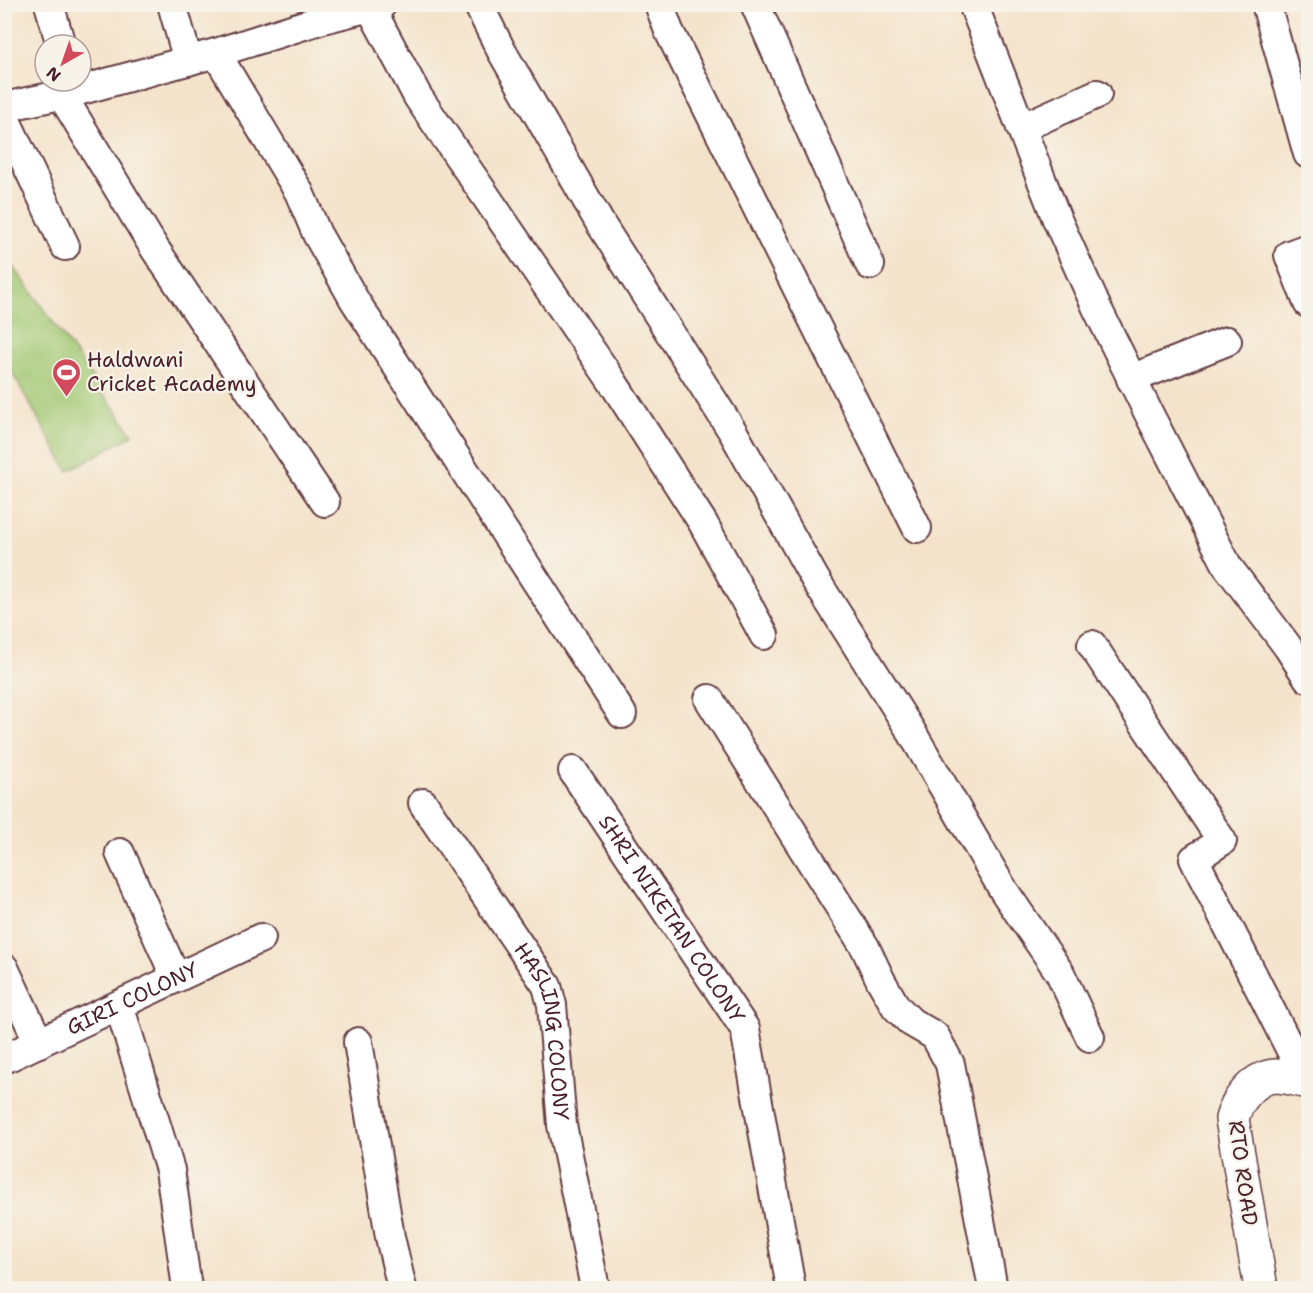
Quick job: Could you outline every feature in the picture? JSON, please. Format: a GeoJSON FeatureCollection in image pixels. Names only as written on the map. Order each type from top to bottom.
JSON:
{"type":"FeatureCollection","features":[{"type":"Feature","properties":{"kind":"street"},"geometry":{"type":"LineString","coordinates":[[49,4],[57,33]]}},
{"type":"Feature","properties":{"kind":"street"},"geometry":{"type":"LineString","coordinates":[[172,4],[188,61]]}},
{"type":"Feature","properties":{"kind":"street"},"geometry":{"type":"LineString","coordinates":[[478,4],[501,50],[600,223],[733,432],[815,579],[911,732],[1004,891],[1060,972],[1090,1037]]}},
{"type":"Feature","properties":{"kind":"street"},"geometry":{"type":"LineString","coordinates":[[659,4],[669,31],[917,528]]}},
{"type":"Feature","properties":{"kind":"street"},"geometry":{"type":"LineString","coordinates":[[755,4],[870,265]]}},
{"type":"Feature","properties":{"kind":"street"},"geometry":{"type":"LineString","coordinates":[[973,4],[1056,217],[1131,379],[1228,567],[1288,647],[1308,678]]}},
{"type":"Feature","properties":{"kind":"street"},"geometry":{"type":"LineString","coordinates":[[1266,4],[1308,154]]}},
{"type":"Feature","properties":{"kind":"street"},"geometry":{"type":"LineString","coordinates":[[93,83],[216,54],[321,12],[376,6],[418,97],[612,381],[703,523],[764,635]]}},
{"type":"Feature","properties":{"kind":"street"},"geometry":{"type":"LineString","coordinates":[[216,54],[299,192],[317,234],[355,301],[622,714]]}},
{"type":"Feature","properties":{"kind":"street"},"geometry":{"type":"LineString","coordinates":[[4,107],[55,93]]}},
{"type":"Feature","properties":{"kind":"street"},"geometry":{"type":"LineString","coordinates":[[71,93],[155,249],[325,502]]}},
{"type":"Feature","properties":{"kind":"street"},"geometry":{"type":"LineString","coordinates":[[1021,128],[1097,94]]}},
{"type":"Feature","properties":{"kind":"street"},"geometry":{"type":"LineString","coordinates":[[4,117],[65,246]]}},
{"type":"Feature","properties":{"kind":"street"},"geometry":{"type":"LineString","coordinates":[[1308,248],[1289,255],[1308,303]]}},
{"type":"Feature","properties":{"kind":"street"},"geometry":{"type":"LineString","coordinates":[[1131,379],[1227,341]]}},
{"type":"Feature","properties":{"kind":"street"},"geometry":{"type":"LineString","coordinates":[[1092,645],[1222,841],[1194,859],[1308,1082]]}},
{"type":"Feature","properties":{"kind":"street"},"geometry":{"type":"LineString","coordinates":[[710,699],[866,947],[896,1007],[911,1022],[935,1036],[950,1064],[993,1288]]}},
{"type":"Feature","properties":{"kind":"street","name":"SHRI NIKETAN COLONY"},"geometry":{"type":"LineString","coordinates":[[573,771],[745,1029],[791,1288]]}},
{"type":"Feature","properties":{"kind":"street","name":"HASLING COLONY"},"geometry":{"type":"LineString","coordinates":[[423,803],[547,986],[552,1005],[562,1125],[595,1288]]}},
{"type":"Feature","properties":{"kind":"street"},"geometry":{"type":"LineString","coordinates":[[120,853],[176,978]]}},
{"type":"Feature","properties":{"kind":"street","name":"GIRI COLONY"},"geometry":{"type":"LineString","coordinates":[[4,1059],[261,938]]}},
{"type":"Feature","properties":{"kind":"street"},"geometry":{"type":"LineString","coordinates":[[4,968],[39,1042]]}},
{"type":"Feature","properties":{"kind":"street"},"geometry":{"type":"LineString","coordinates":[[119,1005],[170,1170],[187,1288]]}},
{"type":"Feature","properties":{"kind":"street"},"geometry":{"type":"LineString","coordinates":[[358,1042],[390,1237],[402,1288]]}},
{"type":"Feature","properties":{"kind":"street","name":"RTO ROAD"},"geometry":{"type":"LineString","coordinates":[[1261,1288],[1232,1119],[1239,1102],[1260,1081],[1272,1076],[1308,1082]]}},
{"type":"Feature","properties":{"kind":"green space","name":"Haldwani Cricket Academy"},"geometry":{"type":"Polygon","coordinates":[[[4,253],[133,435],[68,471],[5,360],[4,253]]]}},
{"type":"Feature","properties":{"kind":"place","name":"Haldwani Cricket Academy"},"geometry":{"type":"Point","coordinates":[66,398]}}]}
